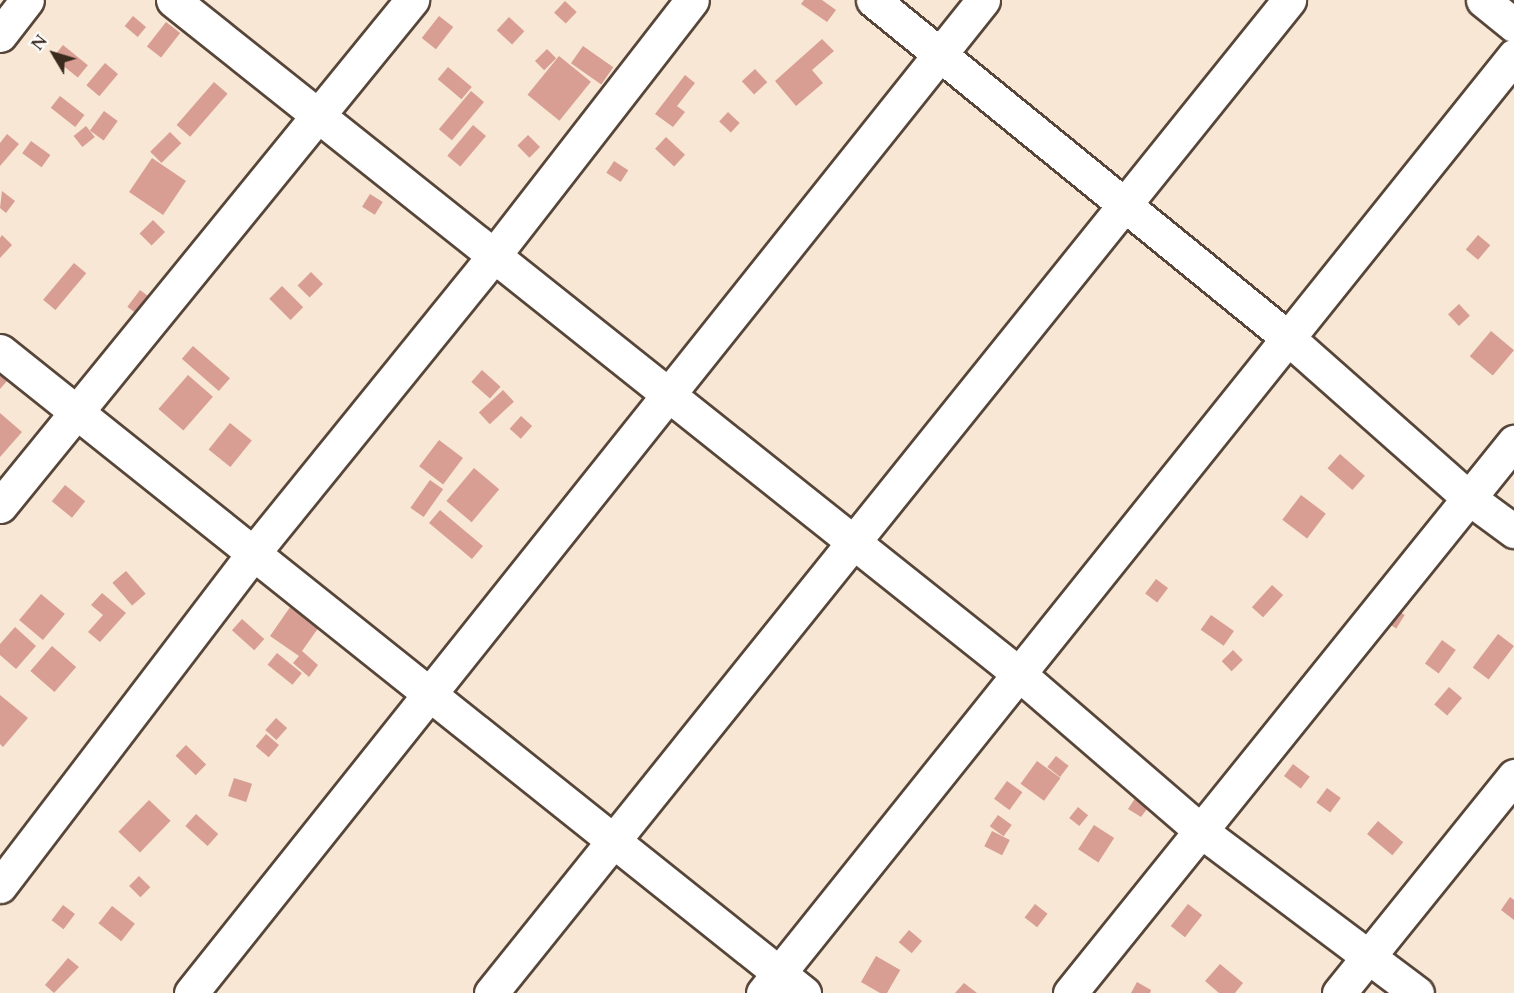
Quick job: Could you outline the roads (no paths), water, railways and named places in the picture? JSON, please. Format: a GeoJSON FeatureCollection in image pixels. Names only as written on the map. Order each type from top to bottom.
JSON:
{"type":"FeatureCollection","features":[{"type":"Feature","properties":{"kind":"street"},"geometry":{"type":"LineString","coordinates":[[0,35],[27,0]]}},
{"type":"Feature","properties":{"kind":"street"},"geometry":{"type":"LineString","coordinates":[[173,0],[318,117],[495,254],[1019,674],[1201,831],[1370,955],[1417,993]]}},
{"type":"Feature","properties":{"kind":"street"},"geometry":{"type":"LineString","coordinates":[[0,506],[412,0]]}},
{"type":"Feature","properties":{"kind":"street"},"geometry":{"type":"LineString","coordinates":[[0,886],[254,552],[495,254],[693,0]]}},
{"type":"Feature","properties":{"kind":"street"},"geometry":{"type":"LineString","coordinates":[[873,0],[1288,338],[1469,498],[1514,531]]}},
{"type":"Feature","properties":{"kind":"street"},"geometry":{"type":"LineString","coordinates":[[191,993],[982,0]]}},
{"type":"Feature","properties":{"kind":"street"},"geometry":{"type":"LineString","coordinates":[[491,993],[1289,0]]}},
{"type":"Feature","properties":{"kind":"street"},"geometry":{"type":"LineString","coordinates":[[1483,0],[1514,25]]}},
{"type":"Feature","properties":{"kind":"street"},"geometry":{"type":"LineString","coordinates":[[771,982],[1514,56]]}},
{"type":"Feature","properties":{"kind":"street"},"geometry":{"type":"LineString","coordinates":[[0,351],[75,413],[254,552],[614,839],[771,982],[804,993]]}},
{"type":"Feature","properties":{"kind":"street"},"geometry":{"type":"LineString","coordinates":[[1070,993],[1514,442]]}},
{"type":"Feature","properties":{"kind":"street"},"geometry":{"type":"LineString","coordinates":[[1340,993],[1514,776]]}}]}
